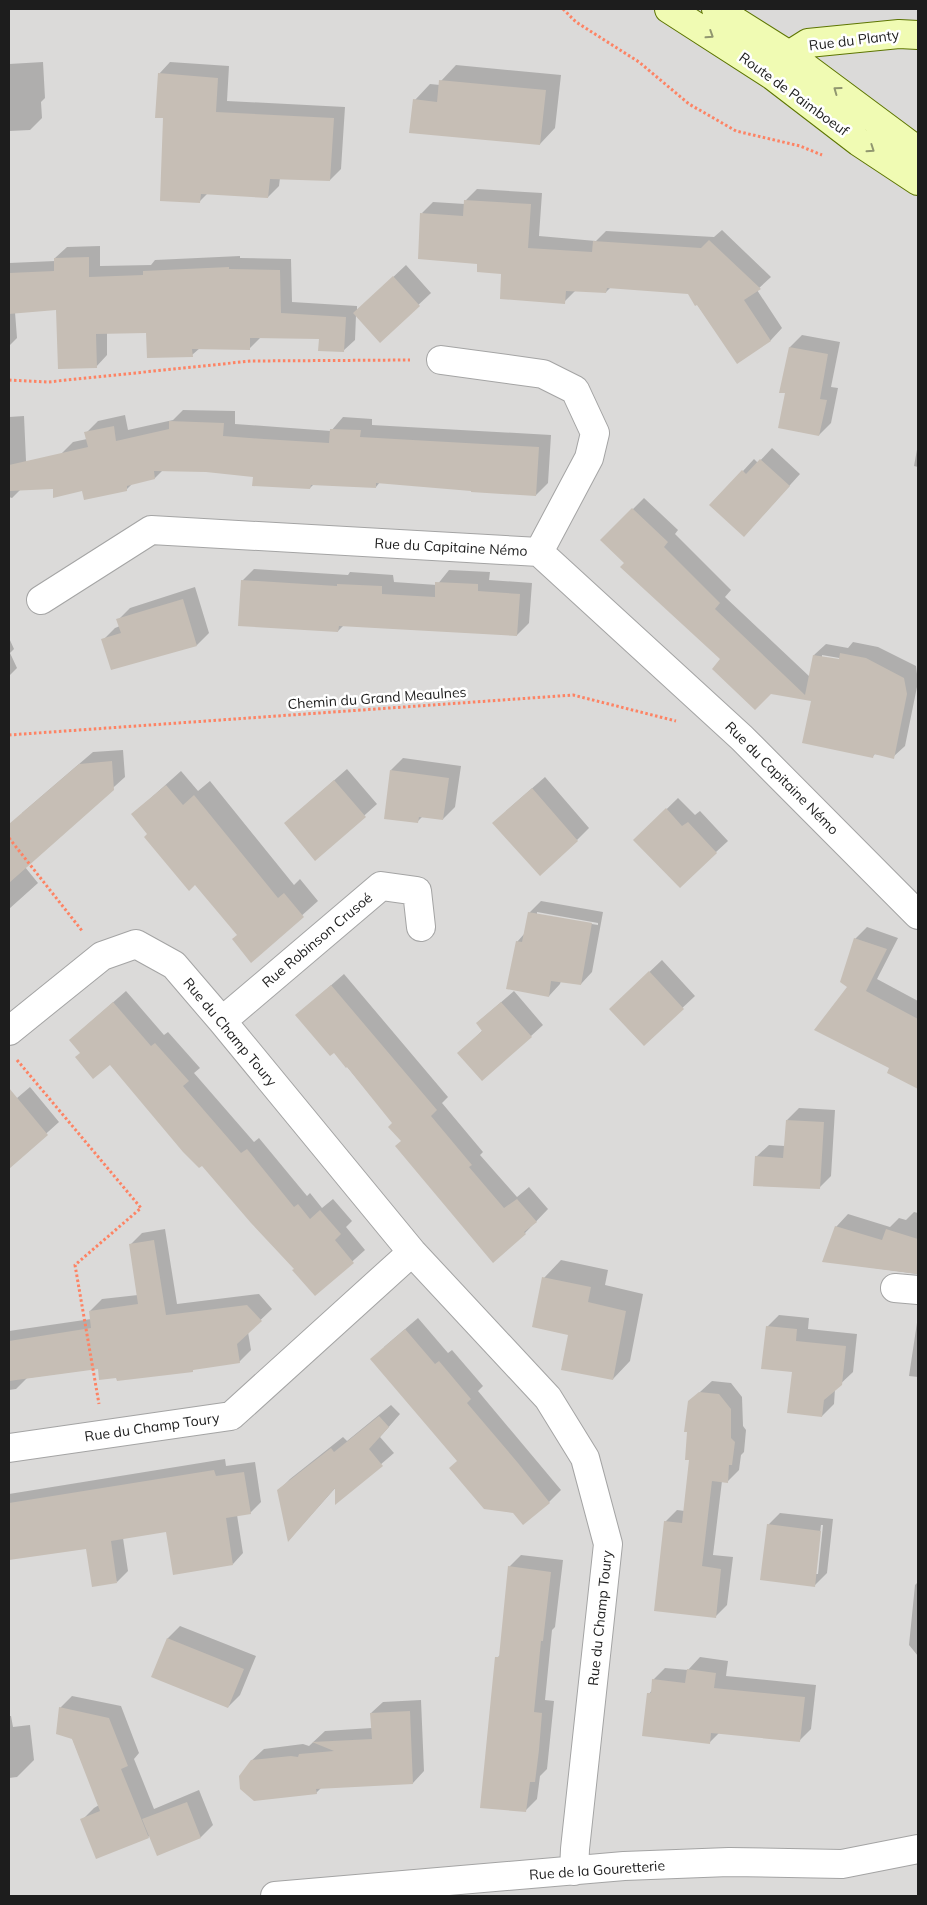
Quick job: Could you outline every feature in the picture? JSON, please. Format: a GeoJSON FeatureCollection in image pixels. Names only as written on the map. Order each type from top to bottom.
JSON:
{"type":"FeatureCollection","features":[{"type":"Feature","properties":{"kind":"street","name":"Route de Paimboeuf"},"geometry":{"type":"LineString","coordinates":[[669,9],[773,76],[860,142],[918,181]]}},
{"type":"Feature","properties":{"kind":"street","name":"Route de Paimboeuf"},"geometry":{"type":"LineString","coordinates":[[716,9],[789,55],[918,151]]}},
{"type":"Feature","properties":{"kind":"street","name":"Rue du Planty"},"geometry":{"type":"LineString","coordinates":[[773,76],[789,55],[808,43],[899,34],[918,35]]}},
{"type":"Feature","properties":{"kind":"street"},"geometry":{"type":"LineString","coordinates":[[441,360],[543,374],[575,390],[595,433],[589,458],[539,552]]}},
{"type":"Feature","properties":{"kind":"street","name":"Rue du Capitaine Némo"},"geometry":{"type":"LineString","coordinates":[[42,600],[151,530],[539,552],[742,738],[918,913]]}},
{"type":"Feature","properties":{"kind":"street","name":"Rue Robinson Crusoé"},"geometry":{"type":"LineString","coordinates":[[222,1021],[381,886],[417,892],[421,927]]}},
{"type":"Feature","properties":{"kind":"street","name":"Rue du Champ Toury"},"geometry":{"type":"LineString","coordinates":[[9,1031],[102,956],[136,944],[174,966],[222,1021],[412,1252],[548,1398],[585,1458],[608,1544],[574,1871]]}},
{"type":"Feature","properties":{"kind":"street","name":"Rue du Champ Toury"},"geometry":{"type":"LineString","coordinates":[[9,1448],[231,1416],[412,1252]]}},
{"type":"Feature","properties":{"kind":"street","name":"Rue de la Gouretterie"},"geometry":{"type":"LineString","coordinates":[[275,1896],[624,1866],[729,1862],[842,1864],[918,1849]]}},
{"type":"Feature","properties":{"kind":"path"},"geometry":{"type":"LineString","coordinates":[[563,9],[576,22],[639,62],[689,104],[736,131],[800,146],[843,164],[860,142]]}},
{"type":"Feature","properties":{"kind":"path"},"geometry":{"type":"LineString","coordinates":[[9,380],[48,382],[252,361],[441,360]]}},
{"type":"Feature","properties":{"kind":"path","name":"Chemin du Grand Meaulnes"},"geometry":{"type":"LineString","coordinates":[[9,735],[573,695],[686,723]]}},
{"type":"Feature","properties":{"kind":"path"},"geometry":{"type":"LineString","coordinates":[[9,838],[102,956]]}},
{"type":"Feature","properties":{"kind":"path"},"geometry":{"type":"LineString","coordinates":[[15,1058],[141,1208],[75,1265],[104,1434]]}},
{"type":"Feature","properties":{"kind":"shaded area"},"geometry":{"type":"Polygon","coordinates":[[[9,9],[918,9],[918,1896],[9,1896],[9,9]]]}},
{"type":"Feature","properties":{"kind":"building"},"geometry":{"type":"Polygon","coordinates":[[[158,73],[218,78],[216,112],[334,118],[330,181],[270,179],[268,198],[201,194],[200,203],[160,201],[163,118],[155,118],[158,73]]]}},
{"type":"Feature","properties":{"kind":"building"},"geometry":{"type":"Polygon","coordinates":[[[439,80],[546,90],[540,145],[409,133],[413,99],[437,102],[439,80]]]}},
{"type":"Feature","properties":{"kind":"building"},"geometry":{"type":"Polygon","coordinates":[[[464,200],[531,204],[528,248],[592,252],[593,241],[701,248],[709,240],[761,289],[744,300],[771,341],[737,364],[688,294],[607,288],[606,293],[566,291],[565,304],[500,299],[501,274],[477,272],[477,264],[418,259],[420,213],[463,216],[464,200]]]}},
{"type":"Feature","properties":{"kind":"building"},"geometry":{"type":"Polygon","coordinates":[[[89,257],[89,277],[143,275],[143,271],[229,267],[229,269],[280,270],[281,313],[346,317],[344,352],[318,351],[319,339],[250,338],[250,350],[192,349],[193,357],[147,358],[146,333],[96,334],[97,368],[58,369],[56,310],[9,314],[9,273],[54,271],[54,258],[89,257]]]}},
{"type":"Feature","properties":{"kind":"building"},"geometry":{"type":"Polygon","coordinates":[[[393,276],[420,306],[380,343],[353,313],[393,276]]]}},
{"type":"Feature","properties":{"kind":"building"},"geometry":{"type":"Polygon","coordinates":[[[789,347],[828,354],[820,399],[827,400],[819,436],[778,428],[785,393],[779,393],[789,347]]]}},
{"type":"Feature","properties":{"kind":"building"},"geometry":{"type":"Polygon","coordinates":[[[169,421],[224,423],[223,436],[264,439],[329,443],[330,429],[361,430],[360,437],[539,447],[536,496],[376,483],[376,488],[311,485],[310,489],[252,486],[253,477],[206,472],[154,471],[155,479],[127,486],[127,491],[84,500],[82,491],[53,498],[53,489],[9,491],[9,465],[88,447],[84,432],[114,426],[116,441],[169,429],[169,421]]]}},
{"type":"Feature","properties":{"kind":"building"},"geometry":{"type":"Polygon","coordinates":[[[760,459],[790,486],[744,537],[709,505],[742,470],[746,474],[760,459]]]}},
{"type":"Feature","properties":{"kind":"building"},"geometry":{"type":"Polygon","coordinates":[[[632,508],[668,542],[664,547],[720,603],[715,609],[805,695],[813,655],[839,659],[840,653],[866,658],[904,678],[907,694],[894,759],[874,754],[873,758],[802,743],[811,701],[771,694],[755,710],[712,669],[720,659],[620,567],[624,563],[600,540],[632,508]]]}},
{"type":"Feature","properties":{"kind":"building"},"geometry":{"type":"Polygon","coordinates":[[[241,580],[337,586],[337,584],[382,586],[382,594],[435,597],[435,582],[478,584],[478,591],[520,594],[517,636],[339,626],[338,632],[238,626],[241,580]]]}},
{"type":"Feature","properties":{"kind":"building"},"geometry":{"type":"Polygon","coordinates":[[[183,599],[197,646],[111,670],[101,639],[121,633],[116,619],[183,599]]]}},
{"type":"Feature","properties":{"kind":"building"},"geometry":{"type":"Polygon","coordinates":[[[112,761],[114,790],[9,883],[9,824],[79,764],[112,761]]]}},
{"type":"Feature","properties":{"kind":"building"},"geometry":{"type":"Polygon","coordinates":[[[390,770],[449,778],[443,820],[419,817],[418,823],[384,819],[390,770]]]}},
{"type":"Feature","properties":{"kind":"building"},"geometry":{"type":"Polygon","coordinates":[[[334,780],[366,817],[315,861],[284,823],[334,780]]]}},
{"type":"Feature","properties":{"kind":"building"},"geometry":{"type":"Polygon","coordinates":[[[166,785],[183,805],[194,795],[278,898],[284,893],[304,917],[251,963],[232,939],[237,935],[195,885],[189,891],[144,837],[147,834],[131,814],[166,785]]]}},
{"type":"Feature","properties":{"kind":"building"},"geometry":{"type":"Polygon","coordinates":[[[532,788],[578,841],[540,876],[492,823],[532,788]]]}},
{"type":"Feature","properties":{"kind":"building"},"geometry":{"type":"Polygon","coordinates":[[[666,808],[682,826],[688,822],[717,853],[680,888],[633,840],[666,808]]]}},
{"type":"Feature","properties":{"kind":"building"},"geometry":{"type":"Polygon","coordinates":[[[528,912],[592,923],[581,985],[551,981],[549,997],[506,989],[516,941],[522,942],[528,912]]]}},
{"type":"Feature","properties":{"kind":"building"},"geometry":{"type":"Polygon","coordinates":[[[854,938],[887,949],[866,991],[918,1019],[918,1089],[887,1073],[889,1068],[814,1030],[847,987],[840,982],[854,938]]]}},
{"type":"Feature","properties":{"kind":"building"},"geometry":{"type":"Polygon","coordinates":[[[649,971],[684,1009],[644,1046],[609,1009],[649,971]]]}},
{"type":"Feature","properties":{"kind":"building"},"geometry":{"type":"Polygon","coordinates":[[[331,985],[437,1110],[431,1116],[472,1165],[469,1167],[504,1208],[517,1199],[537,1222],[524,1232],[526,1234],[493,1263],[395,1146],[401,1141],[388,1127],[392,1123],[347,1067],[334,1053],[330,1056],[295,1015],[331,985]]]}},
{"type":"Feature","properties":{"kind":"building"},"geometry":{"type":"Polygon","coordinates":[[[113,1002],[151,1046],[155,1043],[189,1081],[183,1086],[241,1153],[247,1149],[294,1207],[298,1204],[310,1219],[320,1210],[341,1234],[335,1240],[354,1263],[315,1296],[292,1270],[294,1269],[202,1166],[199,1168],[183,1152],[110,1065],[93,1079],[75,1057],[80,1053],[69,1040],[113,1002]]]}},
{"type":"Feature","properties":{"kind":"building"},"geometry":{"type":"Polygon","coordinates":[[[501,1002],[532,1037],[482,1081],[457,1053],[482,1031],[476,1023],[501,1002]]]}},
{"type":"Feature","properties":{"kind":"building"},"geometry":{"type":"Polygon","coordinates":[[[9,1088],[48,1135],[9,1169],[9,1088]]]}},
{"type":"Feature","properties":{"kind":"building"},"geometry":{"type":"Polygon","coordinates":[[[786,1120],[824,1122],[820,1189],[753,1186],[755,1156],[783,1158],[786,1120]]]}},
{"type":"Feature","properties":{"kind":"building"},"geometry":{"type":"Polygon","coordinates":[[[835,1226],[882,1240],[886,1229],[918,1239],[918,1274],[822,1262],[835,1226]]]}},
{"type":"Feature","properties":{"kind":"building"},"geometry":{"type":"Polygon","coordinates":[[[154,1240],[166,1315],[247,1305],[262,1321],[237,1344],[240,1363],[193,1370],[193,1372],[117,1381],[116,1378],[99,1380],[98,1369],[9,1381],[9,1341],[91,1328],[89,1311],[138,1304],[129,1244],[154,1240]]]}},
{"type":"Feature","properties":{"kind":"building"},"geometry":{"type":"Polygon","coordinates":[[[542,1277],[591,1287],[588,1302],[626,1311],[613,1380],[561,1370],[568,1335],[532,1327],[542,1277]]]}},
{"type":"Feature","properties":{"kind":"building"},"geometry":{"type":"Polygon","coordinates":[[[766,1326],[797,1329],[796,1341],[846,1346],[842,1385],[824,1400],[822,1417],[787,1413],[792,1372],[761,1369],[766,1326]]]}},
{"type":"Feature","properties":{"kind":"building"},"geometry":{"type":"Polygon","coordinates":[[[405,1329],[435,1364],[439,1361],[471,1399],[467,1403],[550,1503],[523,1525],[513,1513],[484,1509],[449,1468],[457,1461],[370,1359],[405,1329]]]}},
{"type":"Feature","properties":{"kind":"building"},"geometry":{"type":"Polygon","coordinates":[[[699,1392],[719,1394],[731,1409],[731,1438],[735,1442],[732,1465],[729,1465],[728,1483],[712,1481],[702,1566],[721,1569],[716,1618],[654,1611],[664,1521],[682,1523],[689,1460],[685,1460],[687,1432],[684,1432],[688,1401],[699,1392]]]}},
{"type":"Feature","properties":{"kind":"building"},"geometry":{"type":"Polygon","coordinates":[[[379,1416],[389,1427],[369,1449],[383,1466],[335,1505],[335,1488],[288,1542],[277,1490],[331,1448],[334,1452],[379,1416]]]}},
{"type":"Feature","properties":{"kind":"building"},"geometry":{"type":"Polygon","coordinates":[[[214,1470],[216,1476],[244,1472],[251,1514],[226,1518],[233,1565],[173,1575],[166,1532],[111,1541],[117,1583],[92,1587],[86,1549],[9,1560],[9,1503],[214,1470]]]}},
{"type":"Feature","properties":{"kind":"building"},"geometry":{"type":"Polygon","coordinates":[[[767,1524],[821,1531],[815,1587],[760,1580],[767,1524]]]}},
{"type":"Feature","properties":{"kind":"building"},"geometry":{"type":"Polygon","coordinates":[[[508,1566],[551,1572],[543,1641],[541,1641],[534,1712],[542,1713],[539,1750],[535,1782],[530,1782],[526,1812],[480,1808],[495,1657],[499,1657],[508,1566]]]}},
{"type":"Feature","properties":{"kind":"building"},"geometry":{"type":"Polygon","coordinates":[[[167,1638],[244,1669],[228,1708],[151,1677],[167,1638]]]}},
{"type":"Feature","properties":{"kind":"building"},"geometry":{"type":"Polygon","coordinates":[[[687,1669],[716,1673],[714,1688],[805,1697],[800,1742],[711,1733],[710,1744],[642,1736],[647,1693],[651,1693],[652,1679],[685,1683],[687,1669]]]}},
{"type":"Feature","properties":{"kind":"building"},"geometry":{"type":"Polygon","coordinates":[[[59,1707],[109,1718],[128,1766],[121,1769],[149,1838],[96,1859],[80,1819],[100,1811],[72,1739],[56,1734],[59,1707]]]}},
{"type":"Feature","properties":{"kind":"building"},"geometry":{"type":"Polygon","coordinates":[[[410,1711],[413,1784],[316,1789],[317,1794],[254,1801],[240,1789],[239,1776],[251,1760],[298,1757],[299,1754],[334,1751],[312,1742],[372,1739],[370,1713],[410,1711]]]}},
{"type":"Feature","properties":{"kind":"building"},"geometry":{"type":"Polygon","coordinates":[[[187,1802],[201,1838],[157,1856],[142,1819],[187,1802]]]}}]}
